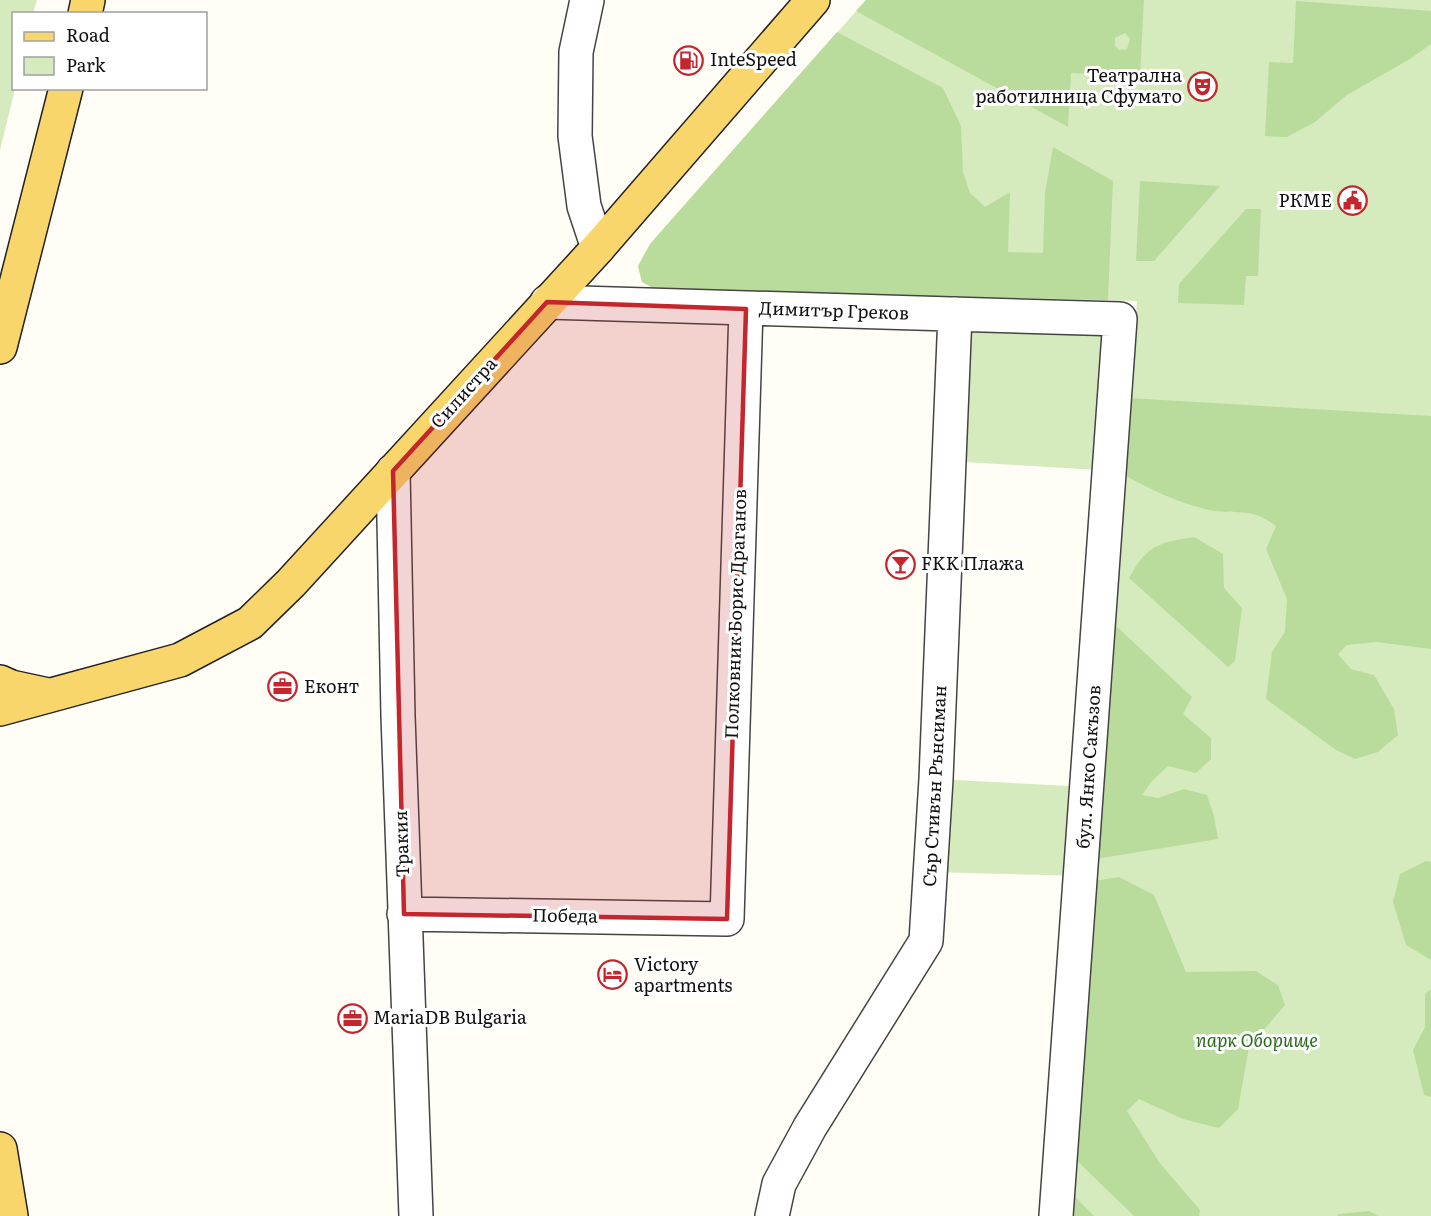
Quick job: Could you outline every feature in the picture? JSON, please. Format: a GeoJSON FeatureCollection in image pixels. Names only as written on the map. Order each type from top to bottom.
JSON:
{"type":"FeatureCollection","features":[{"type":"Feature","properties":{"kind":"main road","name":"Силистра"},"geometry":{"type":"LineString","coordinates":[[0,709],[180,660],[250,623],[291,584],[597,248],[813,0]]}},
{"type":"Feature","properties":{"kind":"main road"},"geometry":{"type":"LineString","coordinates":[[0,347],[65,90]]}},
{"type":"Feature","properties":{"kind":"main road","name":"Силистра"},"geometry":{"type":"LineString","coordinates":[[0,682],[11,687],[53,696]]}},
{"type":"Feature","properties":{"kind":"main road"},"geometry":{"type":"LineString","coordinates":[[0,1149],[11,1216]]}},
{"type":"Feature","properties":{"kind":"street"},"geometry":{"type":"LineString","coordinates":[[587,0],[576,52],[575,136],[584,206],[597,248]]}},
{"type":"Feature","properties":{"kind":"street","name":"Димитър Греков"},"geometry":{"type":"LineString","coordinates":[[547,302],[1120,319]]}},
{"type":"Feature","properties":{"kind":"street","name":"Полковник Борис Драганов"},"geometry":{"type":"LineString","coordinates":[[727,919],[746,309]]}},
{"type":"Feature","properties":{"kind":"street","name":"Сър Стивън Рънсиман"},"geometry":{"type":"LineString","coordinates":[[772,1216],[779,1184],[810,1127],[926,941],[935,802],[955,314]]}},
{"type":"Feature","properties":{"kind":"street","name":"бул. Янко Сакъзов"},"geometry":{"type":"LineString","coordinates":[[1056,1216],[1120,319]]}},
{"type":"Feature","properties":{"kind":"street","name":"Тракия"},"geometry":{"type":"LineString","coordinates":[[393,471],[404,914],[416,1216]]}},
{"type":"Feature","properties":{"kind":"street","name":"Победа"},"geometry":{"type":"LineString","coordinates":[[404,914],[727,919]]}},
{"type":"Feature","properties":{"kind":"highlighted area"},"geometry":{"type":"Polygon","coordinates":[[[547,302],[746,309],[727,919],[404,914],[393,471],[547,302]]]}},
{"type":"Feature","properties":{"kind":"green space"},"geometry":{"type":"Polygon","coordinates":[[[0,0],[37,0],[33,12],[12,12],[12,90],[15,90],[0,150],[0,0]]]}},
{"type":"Feature","properties":{"kind":"green space","name":"парк Оборище"},"geometry":{"type":"Polygon","coordinates":[[[866,0],[1431,0],[1431,1216],[1069,1216],[1137,301],[657,290],[642,282],[638,266],[650,244],[866,0]]]}},
{"type":"Feature","properties":{"kind":"green space"},"geometry":{"type":"Polygon","coordinates":[[[866,0],[1144,0],[1140,76],[1071,73],[1068,127],[856,11],[866,0]],[[1125,33],[1115,38],[1115,46],[1119,50],[1127,49],[1130,39],[1125,33]]]}},
{"type":"Feature","properties":{"kind":"green space"},"geometry":{"type":"Polygon","coordinates":[[[1296,1],[1431,11],[1431,44],[1410,59],[1347,95],[1315,122],[1287,137],[1265,136],[1269,62],[1293,63],[1296,1]]]}},
{"type":"Feature","properties":{"kind":"green space"},"geometry":{"type":"Polygon","coordinates":[[[837,32],[943,88],[961,126],[963,172],[970,193],[985,207],[1010,192],[1008,252],[1043,253],[1045,193],[1053,147],[1113,181],[1108,300],[657,290],[642,282],[638,266],[650,244],[837,32]]]}},
{"type":"Feature","properties":{"kind":"green space"},"geometry":{"type":"Polygon","coordinates":[[[1140,181],[1220,186],[1154,261],[1136,261],[1140,181]]]}},
{"type":"Feature","properties":{"kind":"green space"},"geometry":{"type":"Polygon","coordinates":[[[1246,209],[1261,209],[1258,276],[1246,276],[1244,305],[1178,303],[1179,284],[1246,209]]]}},
{"type":"Feature","properties":{"kind":"green space"},"geometry":{"type":"Polygon","coordinates":[[[955,327],[1109,333],[1098,470],[949,461],[955,327]]]}},
{"type":"Feature","properties":{"kind":"green space"},"geometry":{"type":"Polygon","coordinates":[[[1129,398],[1431,416],[1431,649],[1376,642],[1347,645],[1338,654],[1351,669],[1374,675],[1394,709],[1398,735],[1378,752],[1355,759],[1336,750],[1266,699],[1272,652],[1285,632],[1287,599],[1266,549],[1276,526],[1257,515],[1215,511],[1184,503],[1124,475],[1129,398]]]}},
{"type":"Feature","properties":{"kind":"green space"},"geometry":{"type":"Polygon","coordinates":[[[1194,537],[1223,554],[1224,588],[1242,608],[1235,661],[1228,667],[1129,578],[1142,558],[1155,547],[1171,541],[1194,537]]]}},
{"type":"Feature","properties":{"kind":"green space"},"geometry":{"type":"Polygon","coordinates":[[[1113,623],[1192,697],[1183,714],[1211,738],[1211,759],[1196,773],[1168,766],[1152,781],[1142,795],[1158,798],[1184,789],[1207,795],[1218,839],[1096,859],[1113,623]]]}},
{"type":"Feature","properties":{"kind":"green space"},"geometry":{"type":"Polygon","coordinates":[[[936,779],[1087,787],[1081,876],[932,872],[936,779]]]}},
{"type":"Feature","properties":{"kind":"green space"},"geometry":{"type":"Polygon","coordinates":[[[1426,861],[1431,862],[1431,960],[1406,945],[1393,902],[1400,874],[1426,861]]]}},
{"type":"Feature","properties":{"kind":"green space"},"geometry":{"type":"Polygon","coordinates":[[[1119,877],[1154,895],[1186,972],[1256,971],[1278,985],[1285,1005],[1249,1047],[1238,1109],[1219,1128],[1183,1119],[1139,1099],[1127,1111],[1159,1162],[1200,1210],[1199,1216],[1134,1216],[1074,1158],[1094,881],[1119,877]]]}},
{"type":"Feature","properties":{"kind":"green space"},"geometry":{"type":"Polygon","coordinates":[[[1431,989],[1431,1097],[1424,1095],[1413,1050],[1425,1027],[1425,994],[1431,989]]]}},
{"type":"Feature","properties":{"kind":"green space"},"geometry":{"type":"Polygon","coordinates":[[[1071,1193],[1094,1216],[1069,1216],[1071,1193]]]}},
{"type":"Feature","properties":{"kind":"green space"},"geometry":{"type":"Polygon","coordinates":[[[1369,1211],[1378,1216],[1337,1216],[1339,1214],[1369,1211]]]}},
{"type":"Feature","properties":{"kind":"place","name":"InteSpeed"},"geometry":{"type":"Point","coordinates":[689,60]}},
{"type":"Feature","properties":{"kind":"place","name":"Театрална работилница Сфумато"},"geometry":{"type":"Point","coordinates":[1203,86]}},
{"type":"Feature","properties":{"kind":"place","name":"РКМЕ"},"geometry":{"type":"Point","coordinates":[1353,201]}},
{"type":"Feature","properties":{"kind":"place","name":"FKK Плажа"},"geometry":{"type":"Point","coordinates":[900,564]}},
{"type":"Feature","properties":{"kind":"place","name":"Еконт"},"geometry":{"type":"Point","coordinates":[283,687]}},
{"type":"Feature","properties":{"kind":"place","name":"Victory apartments"},"geometry":{"type":"Point","coordinates":[613,975]}},
{"type":"Feature","properties":{"kind":"place","name":"MariaDB Bulgaria"},"geometry":{"type":"Point","coordinates":[352,1018]}}]}
